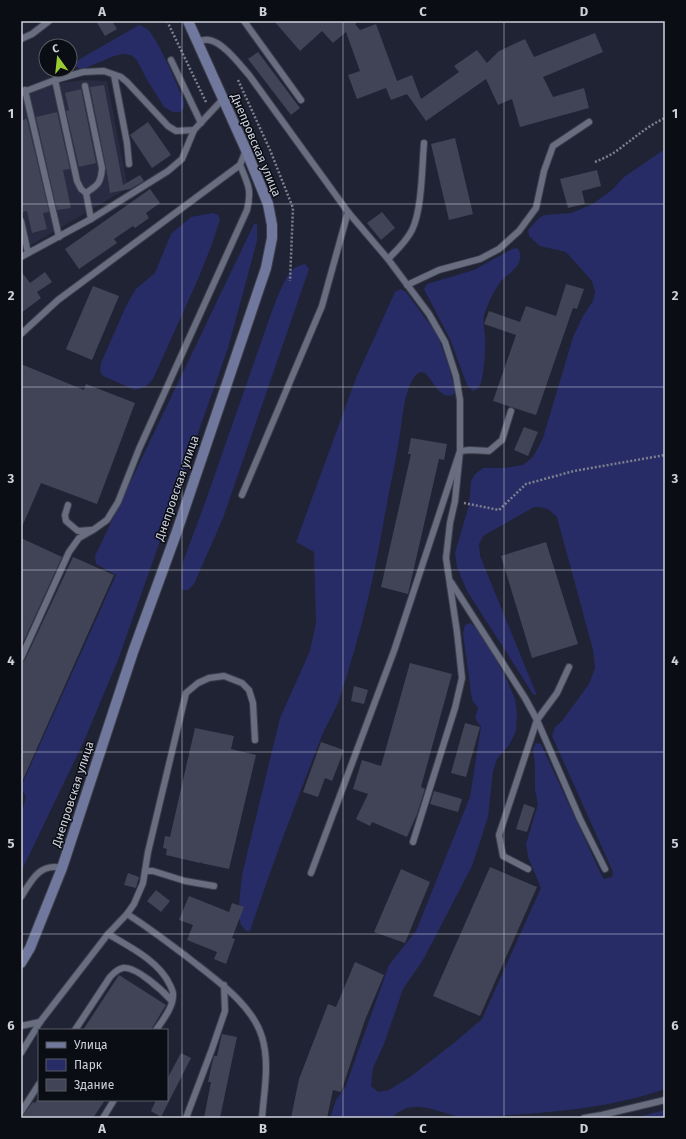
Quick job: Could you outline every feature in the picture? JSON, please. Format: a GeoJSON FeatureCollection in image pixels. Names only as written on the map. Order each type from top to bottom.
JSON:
{"type":"FeatureCollection","features":[{"type":"Feature","properties":{"kind":"main road","name":"Днепровская улица"},"geometry":{"type":"LineString","coordinates":[[21,963],[30,948],[62,868],[133,652],[176,534],[266,268],[272,238],[272,224],[268,204],[246,150],[188,21]]}},
{"type":"Feature","properties":{"kind":"lane"},"geometry":{"type":"LineString","coordinates":[[21,39],[32,34],[49,21]]}},
{"type":"Feature","properties":{"kind":"lane"},"geometry":{"type":"LineString","coordinates":[[244,21],[301,100]]}},
{"type":"Feature","properties":{"kind":"lane"},"geometry":{"type":"LineString","coordinates":[[197,41],[208,40],[216,42],[239,63],[348,212],[388,259],[429,314],[445,342],[456,376],[460,400],[460,451],[456,501],[450,523],[446,558],[462,678],[455,708],[413,842]]}},
{"type":"Feature","properties":{"kind":"lane"},"geometry":{"type":"LineString","coordinates":[[171,60],[201,123]]}},
{"type":"Feature","properties":{"kind":"lane"},"geometry":{"type":"LineString","coordinates":[[59,237],[23,92],[55,80],[84,72],[104,71],[121,77],[127,82],[168,126],[176,131],[194,130]]}},
{"type":"Feature","properties":{"kind":"lane"},"geometry":{"type":"LineString","coordinates":[[114,75],[127,143],[129,164]]}},
{"type":"Feature","properties":{"kind":"lane"},"geometry":{"type":"LineString","coordinates":[[55,80],[77,181],[81,189],[86,193],[90,219]]}},
{"type":"Feature","properties":{"kind":"lane"},"geometry":{"type":"LineString","coordinates":[[85,86],[102,168],[101,178],[97,185],[86,193]]}},
{"type":"Feature","properties":{"kind":"lane"},"geometry":{"type":"LineString","coordinates":[[21,257],[90,219],[168,171],[178,162],[186,151],[194,130],[223,99]]}},
{"type":"Feature","properties":{"kind":"lane"},"geometry":{"type":"LineString","coordinates":[[407,285],[439,270],[480,259],[499,249],[519,231],[536,208],[544,171],[553,146],[589,122]]}},
{"type":"Feature","properties":{"kind":"lane"},"geometry":{"type":"LineString","coordinates":[[388,259],[403,244],[412,230],[416,218],[424,143]]}},
{"type":"Feature","properties":{"kind":"lane"},"geometry":{"type":"LineString","coordinates":[[21,334],[58,300],[240,165],[246,150]]}},
{"type":"Feature","properties":{"kind":"lane"},"geometry":{"type":"LineString","coordinates":[[21,658],[69,552],[79,538],[107,520],[118,502],[139,449],[247,210],[250,199],[249,186],[240,165]]}},
{"type":"Feature","properties":{"kind":"lane"},"geometry":{"type":"LineString","coordinates":[[242,495],[322,306],[348,212]]}},
{"type":"Feature","properties":{"kind":"lane"},"geometry":{"type":"LineString","coordinates":[[21,221],[28,253]]}},
{"type":"Feature","properties":{"kind":"lane"},"geometry":{"type":"LineString","coordinates":[[460,451],[489,451],[502,440],[511,411]]}},
{"type":"Feature","properties":{"kind":"lane"},"geometry":{"type":"LineString","coordinates":[[311,873],[394,651],[460,451]]}},
{"type":"Feature","properties":{"kind":"lane"},"geometry":{"type":"LineString","coordinates":[[68,505],[65,515],[66,521],[78,530],[93,530]]}},
{"type":"Feature","properties":{"kind":"lane"},"geometry":{"type":"LineString","coordinates":[[450,580],[525,698],[537,720],[580,819],[605,868]]}},
{"type":"Feature","properties":{"kind":"lane"},"geometry":{"type":"LineString","coordinates":[[528,869],[503,856],[499,835],[537,720],[557,693],[569,667]]}},
{"type":"Feature","properties":{"kind":"lane"},"geometry":{"type":"LineString","coordinates":[[21,1053],[40,1022],[108,934],[127,914],[134,904],[143,883],[148,852],[186,694],[198,683],[209,678],[224,676],[242,682],[249,690],[253,703],[255,740]]}},
{"type":"Feature","properties":{"kind":"lane"},"geometry":{"type":"LineString","coordinates":[[21,897],[32,878],[54,866],[62,868]]}},
{"type":"Feature","properties":{"kind":"lane"},"geometry":{"type":"LineString","coordinates":[[145,872],[153,871],[185,882],[214,886]]}},
{"type":"Feature","properties":{"kind":"lane"},"geometry":{"type":"LineString","coordinates":[[127,914],[146,926],[224,985],[252,1015],[262,1036],[266,1058],[262,1118]]}},
{"type":"Feature","properties":{"kind":"lane"},"geometry":{"type":"LineString","coordinates":[[108,934],[133,948],[156,966],[167,980],[173,993],[171,1006],[157,1029]]}},
{"type":"Feature","properties":{"kind":"lane"},"geometry":{"type":"LineString","coordinates":[[76,1029],[116,970],[124,968],[136,972],[165,993],[172,1001]]}},
{"type":"Feature","properties":{"kind":"lane"},"geometry":{"type":"LineString","coordinates":[[186,1118],[225,1011],[224,985]]}},
{"type":"Feature","properties":{"kind":"lane"},"geometry":{"type":"LineString","coordinates":[[21,1026],[40,1022]]}},
{"type":"Feature","properties":{"kind":"lane"},"geometry":{"type":"LineString","coordinates":[[21,1112],[38,1086]]}},
{"type":"Feature","properties":{"kind":"lane"},"geometry":{"type":"LineString","coordinates":[[584,1118],[665,1100]]}},
{"type":"Feature","properties":{"kind":"lane"},"geometry":{"type":"LineString","coordinates":[[103,1118],[113,1101]]}},
{"type":"Feature","properties":{"kind":"path"},"geometry":{"type":"LineString","coordinates":[[168,21],[212,112]]}},
{"type":"Feature","properties":{"kind":"path"},"geometry":{"type":"LineString","coordinates":[[238,79],[270,150],[292,208],[290,281]]}},
{"type":"Feature","properties":{"kind":"path"},"geometry":{"type":"LineString","coordinates":[[595,162],[615,152],[654,123],[665,118]]}},
{"type":"Feature","properties":{"kind":"path"},"geometry":{"type":"LineString","coordinates":[[456,501],[499,510],[526,484],[574,471],[665,455]]}},
{"type":"Feature","properties":{"kind":"shaded area"},"geometry":{"type":"Polygon","coordinates":[[[83,80],[107,81],[128,188],[21,251],[21,97],[29,92],[54,84],[83,80]]]}},
{"type":"Feature","properties":{"kind":"green space"},"geometry":{"type":"Polygon","coordinates":[[[139,25],[146,28],[156,41],[166,60],[184,101],[184,107],[180,112],[173,112],[164,107],[137,60],[131,55],[123,54],[114,56],[83,69],[78,68],[78,61],[139,25]]]}},
{"type":"Feature","properties":{"kind":"green space"},"geometry":{"type":"Polygon","coordinates":[[[665,149],[665,1089],[608,1104],[548,1112],[467,1118],[419,1107],[400,1111],[392,1118],[330,1118],[336,1100],[345,1088],[389,965],[416,931],[470,797],[481,727],[475,718],[478,708],[472,700],[463,633],[465,625],[470,623],[477,628],[488,644],[507,680],[515,699],[517,713],[516,731],[509,745],[497,759],[493,771],[488,817],[472,866],[423,960],[403,989],[384,1044],[373,1068],[371,1086],[378,1092],[389,1090],[410,1077],[482,1019],[541,888],[528,857],[526,844],[538,804],[535,790],[535,765],[533,749],[536,743],[541,744],[601,874],[604,879],[612,877],[613,872],[552,736],[555,727],[562,721],[589,684],[595,668],[593,650],[557,517],[547,509],[542,507],[534,507],[483,536],[479,544],[480,556],[536,695],[533,694],[467,591],[457,567],[455,553],[469,505],[471,481],[475,474],[483,468],[505,468],[523,465],[533,457],[543,438],[573,337],[583,316],[593,301],[595,292],[592,281],[566,252],[540,246],[529,236],[528,230],[544,215],[571,213],[591,205],[612,190],[624,177],[665,149]]]}},
{"type":"Feature","properties":{"kind":"green space"},"geometry":{"type":"Polygon","coordinates":[[[213,213],[218,215],[220,219],[212,244],[153,379],[145,387],[135,390],[103,376],[100,371],[101,363],[127,304],[136,289],[155,273],[171,234],[191,217],[213,213]]]}},
{"type":"Feature","properties":{"kind":"green space"},"geometry":{"type":"Polygon","coordinates":[[[254,224],[257,224],[257,241],[228,348],[118,660],[84,741],[21,872],[21,815],[26,797],[22,789],[23,782],[116,575],[96,564],[95,556],[254,224]]]}},
{"type":"Feature","properties":{"kind":"green space"},"geometry":{"type":"Polygon","coordinates":[[[517,248],[520,255],[518,265],[499,284],[487,306],[484,315],[484,369],[480,386],[473,391],[467,385],[450,339],[424,289],[427,284],[474,270],[512,249],[517,248]]]}},
{"type":"Feature","properties":{"kind":"green space"},"geometry":{"type":"Polygon","coordinates":[[[305,264],[309,269],[223,518],[194,584],[188,590],[182,590],[181,583],[183,562],[272,311],[280,290],[288,275],[294,268],[305,264]]]}},
{"type":"Feature","properties":{"kind":"green space"},"geometry":{"type":"Polygon","coordinates":[[[401,289],[406,292],[437,334],[449,367],[455,391],[453,395],[441,393],[428,376],[420,372],[415,376],[408,389],[374,571],[365,611],[348,671],[339,700],[321,737],[292,813],[250,931],[246,931],[241,925],[238,914],[242,875],[280,718],[310,651],[316,623],[314,552],[296,542],[356,378],[395,292],[401,289]]]}},
{"type":"Feature","properties":{"kind":"green space"},"geometry":{"type":"Polygon","coordinates":[[[665,1110],[665,1118],[634,1118],[665,1110]]]}},
{"type":"Feature","properties":{"kind":"building"},"geometry":{"type":"Polygon","coordinates":[[[96,21],[112,21],[117,29],[105,36],[96,21]]]}},
{"type":"Feature","properties":{"kind":"building"},"geometry":{"type":"Polygon","coordinates":[[[274,21],[359,21],[355,24],[360,30],[376,24],[397,81],[412,75],[421,99],[459,72],[454,66],[477,50],[487,63],[499,51],[525,39],[534,57],[595,33],[603,52],[543,77],[553,97],[584,88],[589,108],[520,127],[512,99],[498,105],[486,79],[426,121],[407,94],[391,100],[386,88],[357,99],[348,75],[360,71],[346,32],[333,43],[322,31],[300,51],[274,21]]]}},
{"type":"Feature","properties":{"kind":"building"},"geometry":{"type":"Polygon","coordinates":[[[258,52],[300,108],[291,115],[248,59],[258,52]]]}},
{"type":"Feature","properties":{"kind":"building"},"geometry":{"type":"Polygon","coordinates":[[[104,85],[123,185],[140,175],[144,181],[130,189],[110,193],[90,87],[104,85]]]}},
{"type":"Feature","properties":{"kind":"building"},"geometry":{"type":"Polygon","coordinates":[[[81,89],[96,163],[79,167],[66,111],[69,110],[65,93],[81,89]]]}},
{"type":"Feature","properties":{"kind":"building"},"geometry":{"type":"Polygon","coordinates":[[[57,112],[70,169],[63,170],[71,208],[57,210],[36,117],[57,112]]]}},
{"type":"Feature","properties":{"kind":"building"},"geometry":{"type":"Polygon","coordinates":[[[27,119],[49,212],[43,213],[47,229],[32,233],[27,211],[23,212],[21,203],[21,120],[27,119]]]}},
{"type":"Feature","properties":{"kind":"building"},"geometry":{"type":"Polygon","coordinates":[[[148,122],[171,155],[152,168],[130,135],[148,122]]]}},
{"type":"Feature","properties":{"kind":"building"},"geometry":{"type":"Polygon","coordinates":[[[455,138],[473,214],[449,220],[431,144],[455,138]]]}},
{"type":"Feature","properties":{"kind":"building"},"geometry":{"type":"Polygon","coordinates":[[[597,170],[601,186],[582,191],[585,204],[568,208],[560,179],[597,170]]]}},
{"type":"Feature","properties":{"kind":"building"},"geometry":{"type":"Polygon","coordinates":[[[150,189],[160,203],[146,213],[149,218],[135,228],[133,226],[114,239],[117,243],[79,269],[65,249],[150,189]]]}},
{"type":"Feature","properties":{"kind":"building"},"geometry":{"type":"Polygon","coordinates":[[[382,212],[395,228],[381,240],[367,223],[382,212]]]}},
{"type":"Feature","properties":{"kind":"building"},"geometry":{"type":"Polygon","coordinates":[[[21,271],[30,283],[45,272],[52,282],[37,292],[41,298],[21,313],[21,271]]]}},
{"type":"Feature","properties":{"kind":"building"},"geometry":{"type":"Polygon","coordinates":[[[566,284],[584,289],[577,309],[573,308],[536,415],[493,401],[516,335],[484,324],[489,311],[520,322],[526,306],[556,316],[566,284]]]}},
{"type":"Feature","properties":{"kind":"building"},"geometry":{"type":"Polygon","coordinates":[[[93,286],[119,296],[92,360],[66,349],[93,286]]]}},
{"type":"Feature","properties":{"kind":"building"},"geometry":{"type":"Polygon","coordinates":[[[21,364],[84,390],[86,384],[135,403],[97,504],[41,483],[21,529],[21,364]]]}},
{"type":"Feature","properties":{"kind":"building"},"geometry":{"type":"Polygon","coordinates":[[[524,427],[538,432],[528,456],[514,450],[524,427]]]}},
{"type":"Feature","properties":{"kind":"building"},"geometry":{"type":"Polygon","coordinates":[[[411,438],[447,444],[444,460],[439,459],[408,594],[381,587],[411,454],[408,454],[411,438]]]}},
{"type":"Feature","properties":{"kind":"building"},"geometry":{"type":"Polygon","coordinates":[[[21,538],[62,557],[21,647],[21,538]]]}},
{"type":"Feature","properties":{"kind":"building"},"geometry":{"type":"Polygon","coordinates":[[[546,542],[578,644],[532,658],[501,556],[546,542]]]}},
{"type":"Feature","properties":{"kind":"building"},"geometry":{"type":"Polygon","coordinates":[[[73,557],[114,575],[21,784],[21,662],[25,660],[73,557]]]}},
{"type":"Feature","properties":{"kind":"building"},"geometry":{"type":"Polygon","coordinates":[[[410,663],[452,674],[421,787],[425,789],[417,814],[407,837],[372,822],[370,826],[356,819],[368,794],[353,789],[362,760],[381,766],[410,663]]]}},
{"type":"Feature","properties":{"kind":"building"},"geometry":{"type":"Polygon","coordinates":[[[354,686],[368,690],[364,704],[351,701],[354,686]]]}},
{"type":"Feature","properties":{"kind":"building"},"geometry":{"type":"Polygon","coordinates":[[[465,723],[480,727],[466,777],[451,773],[465,723]]]}},
{"type":"Feature","properties":{"kind":"building"},"geometry":{"type":"Polygon","coordinates":[[[195,728],[234,736],[231,749],[256,755],[229,869],[201,863],[202,861],[200,863],[166,855],[167,849],[163,848],[165,836],[170,837],[195,728]]]}},
{"type":"Feature","properties":{"kind":"building"},"geometry":{"type":"Polygon","coordinates":[[[321,742],[344,750],[332,781],[325,778],[318,797],[303,792],[321,742]]]}},
{"type":"Feature","properties":{"kind":"building"},"geometry":{"type":"Polygon","coordinates":[[[434,791],[462,799],[458,812],[430,804],[434,791]]]}},
{"type":"Feature","properties":{"kind":"building"},"geometry":{"type":"Polygon","coordinates":[[[524,804],[535,808],[527,832],[516,829],[524,804]]]}},
{"type":"Feature","properties":{"kind":"building"},"geometry":{"type":"Polygon","coordinates":[[[490,867],[537,887],[480,1016],[433,996],[490,867]]]}},
{"type":"Feature","properties":{"kind":"building"},"geometry":{"type":"Polygon","coordinates":[[[401,869],[430,882],[405,943],[374,932],[401,869]]]}},
{"type":"Feature","properties":{"kind":"building"},"geometry":{"type":"Polygon","coordinates":[[[128,873],[139,877],[136,888],[124,885],[128,873]]]}},
{"type":"Feature","properties":{"kind":"building"},"geometry":{"type":"Polygon","coordinates":[[[156,890],[170,901],[161,912],[147,901],[156,890]]]}},
{"type":"Feature","properties":{"kind":"building"},"geometry":{"type":"Polygon","coordinates":[[[189,896],[229,912],[232,903],[244,907],[232,938],[235,939],[226,964],[214,959],[217,952],[187,940],[193,925],[179,920],[189,896]]]}},
{"type":"Feature","properties":{"kind":"building"},"geometry":{"type":"Polygon","coordinates":[[[355,962],[384,975],[365,1020],[341,1092],[333,1090],[327,1118],[291,1118],[299,1079],[328,1004],[336,1007],[355,962]]]}},
{"type":"Feature","properties":{"kind":"building"},"geometry":{"type":"Polygon","coordinates":[[[119,975],[166,1005],[152,1029],[84,1029],[119,975]]]}},
{"type":"Feature","properties":{"kind":"building"},"geometry":{"type":"Polygon","coordinates":[[[222,1034],[237,1037],[220,1118],[204,1118],[211,1082],[208,1082],[211,1068],[214,1056],[217,1056],[222,1034]]]}},
{"type":"Feature","properties":{"kind":"building"},"geometry":{"type":"Polygon","coordinates":[[[181,1053],[191,1058],[161,1117],[151,1111],[156,1101],[168,1101],[168,1077],[181,1053]]]}},
{"type":"Feature","properties":{"kind":"building"},"geometry":{"type":"Polygon","coordinates":[[[37,1100],[104,1101],[93,1118],[21,1118],[33,1102],[35,1103],[37,1100]]]}}]}
